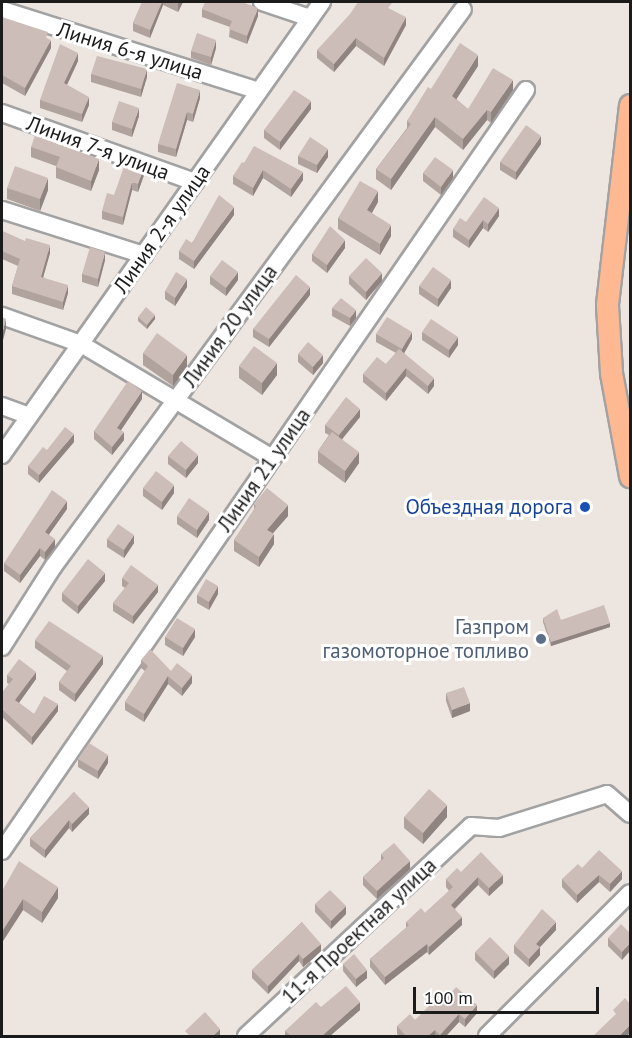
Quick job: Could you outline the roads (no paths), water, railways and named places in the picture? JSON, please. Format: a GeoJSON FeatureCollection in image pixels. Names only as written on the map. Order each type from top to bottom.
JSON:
{"type":"FeatureCollection","features":[{"type":"Feature","properties":{"kind":"main road"},"geometry":{"type":"LineString","coordinates":[[630,105],[607,305],[611,373],[630,476]]}},
{"type":"Feature","properties":{"kind":"street"},"geometry":{"type":"LineString","coordinates":[[262,2],[310,18]]}},
{"type":"Feature","properties":{"kind":"street","name":"Линия 2-я улица"},"geometry":{"type":"LineString","coordinates":[[2,455],[322,2]]}},
{"type":"Feature","properties":{"kind":"street","name":"Линия 20 улица"},"geometry":{"type":"LineString","coordinates":[[2,647],[53,567],[463,9]]}},
{"type":"Feature","properties":{"kind":"street","name":"Линия 6-я улица"},"geometry":{"type":"LineString","coordinates":[[2,10],[259,91]]}},
{"type":"Feature","properties":{"kind":"street","name":"Линия 21 улица"},"geometry":{"type":"LineString","coordinates":[[2,851],[526,90]]}},
{"type":"Feature","properties":{"kind":"street","name":"Линия 7-я улица"},"geometry":{"type":"LineString","coordinates":[[2,114],[195,182]]}},
{"type":"Feature","properties":{"kind":"street"},"geometry":{"type":"LineString","coordinates":[[2,210],[144,255]]}},
{"type":"Feature","properties":{"kind":"street"},"geometry":{"type":"LineString","coordinates":[[2,316],[81,344],[272,458]]}},
{"type":"Feature","properties":{"kind":"street"},"geometry":{"type":"LineString","coordinates":[[2,406],[29,416]]}},
{"type":"Feature","properties":{"kind":"street","name":"11-я Проектная улица"},"geometry":{"type":"LineString","coordinates":[[246,1036],[471,826],[499,828],[607,794],[630,814]]}},
{"type":"Feature","properties":{"kind":"street"},"geometry":{"type":"LineString","coordinates":[[487,1036],[630,893]]}},
{"type":"Feature","properties":{"kind":"place","name":"Объездная дорога"},"geometry":{"type":"Point","coordinates":[585,507]}},
{"type":"Feature","properties":{"kind":"place","name":"Газпром газомоторное топливо"},"geometry":{"type":"Point","coordinates":[541,639]}}]}
